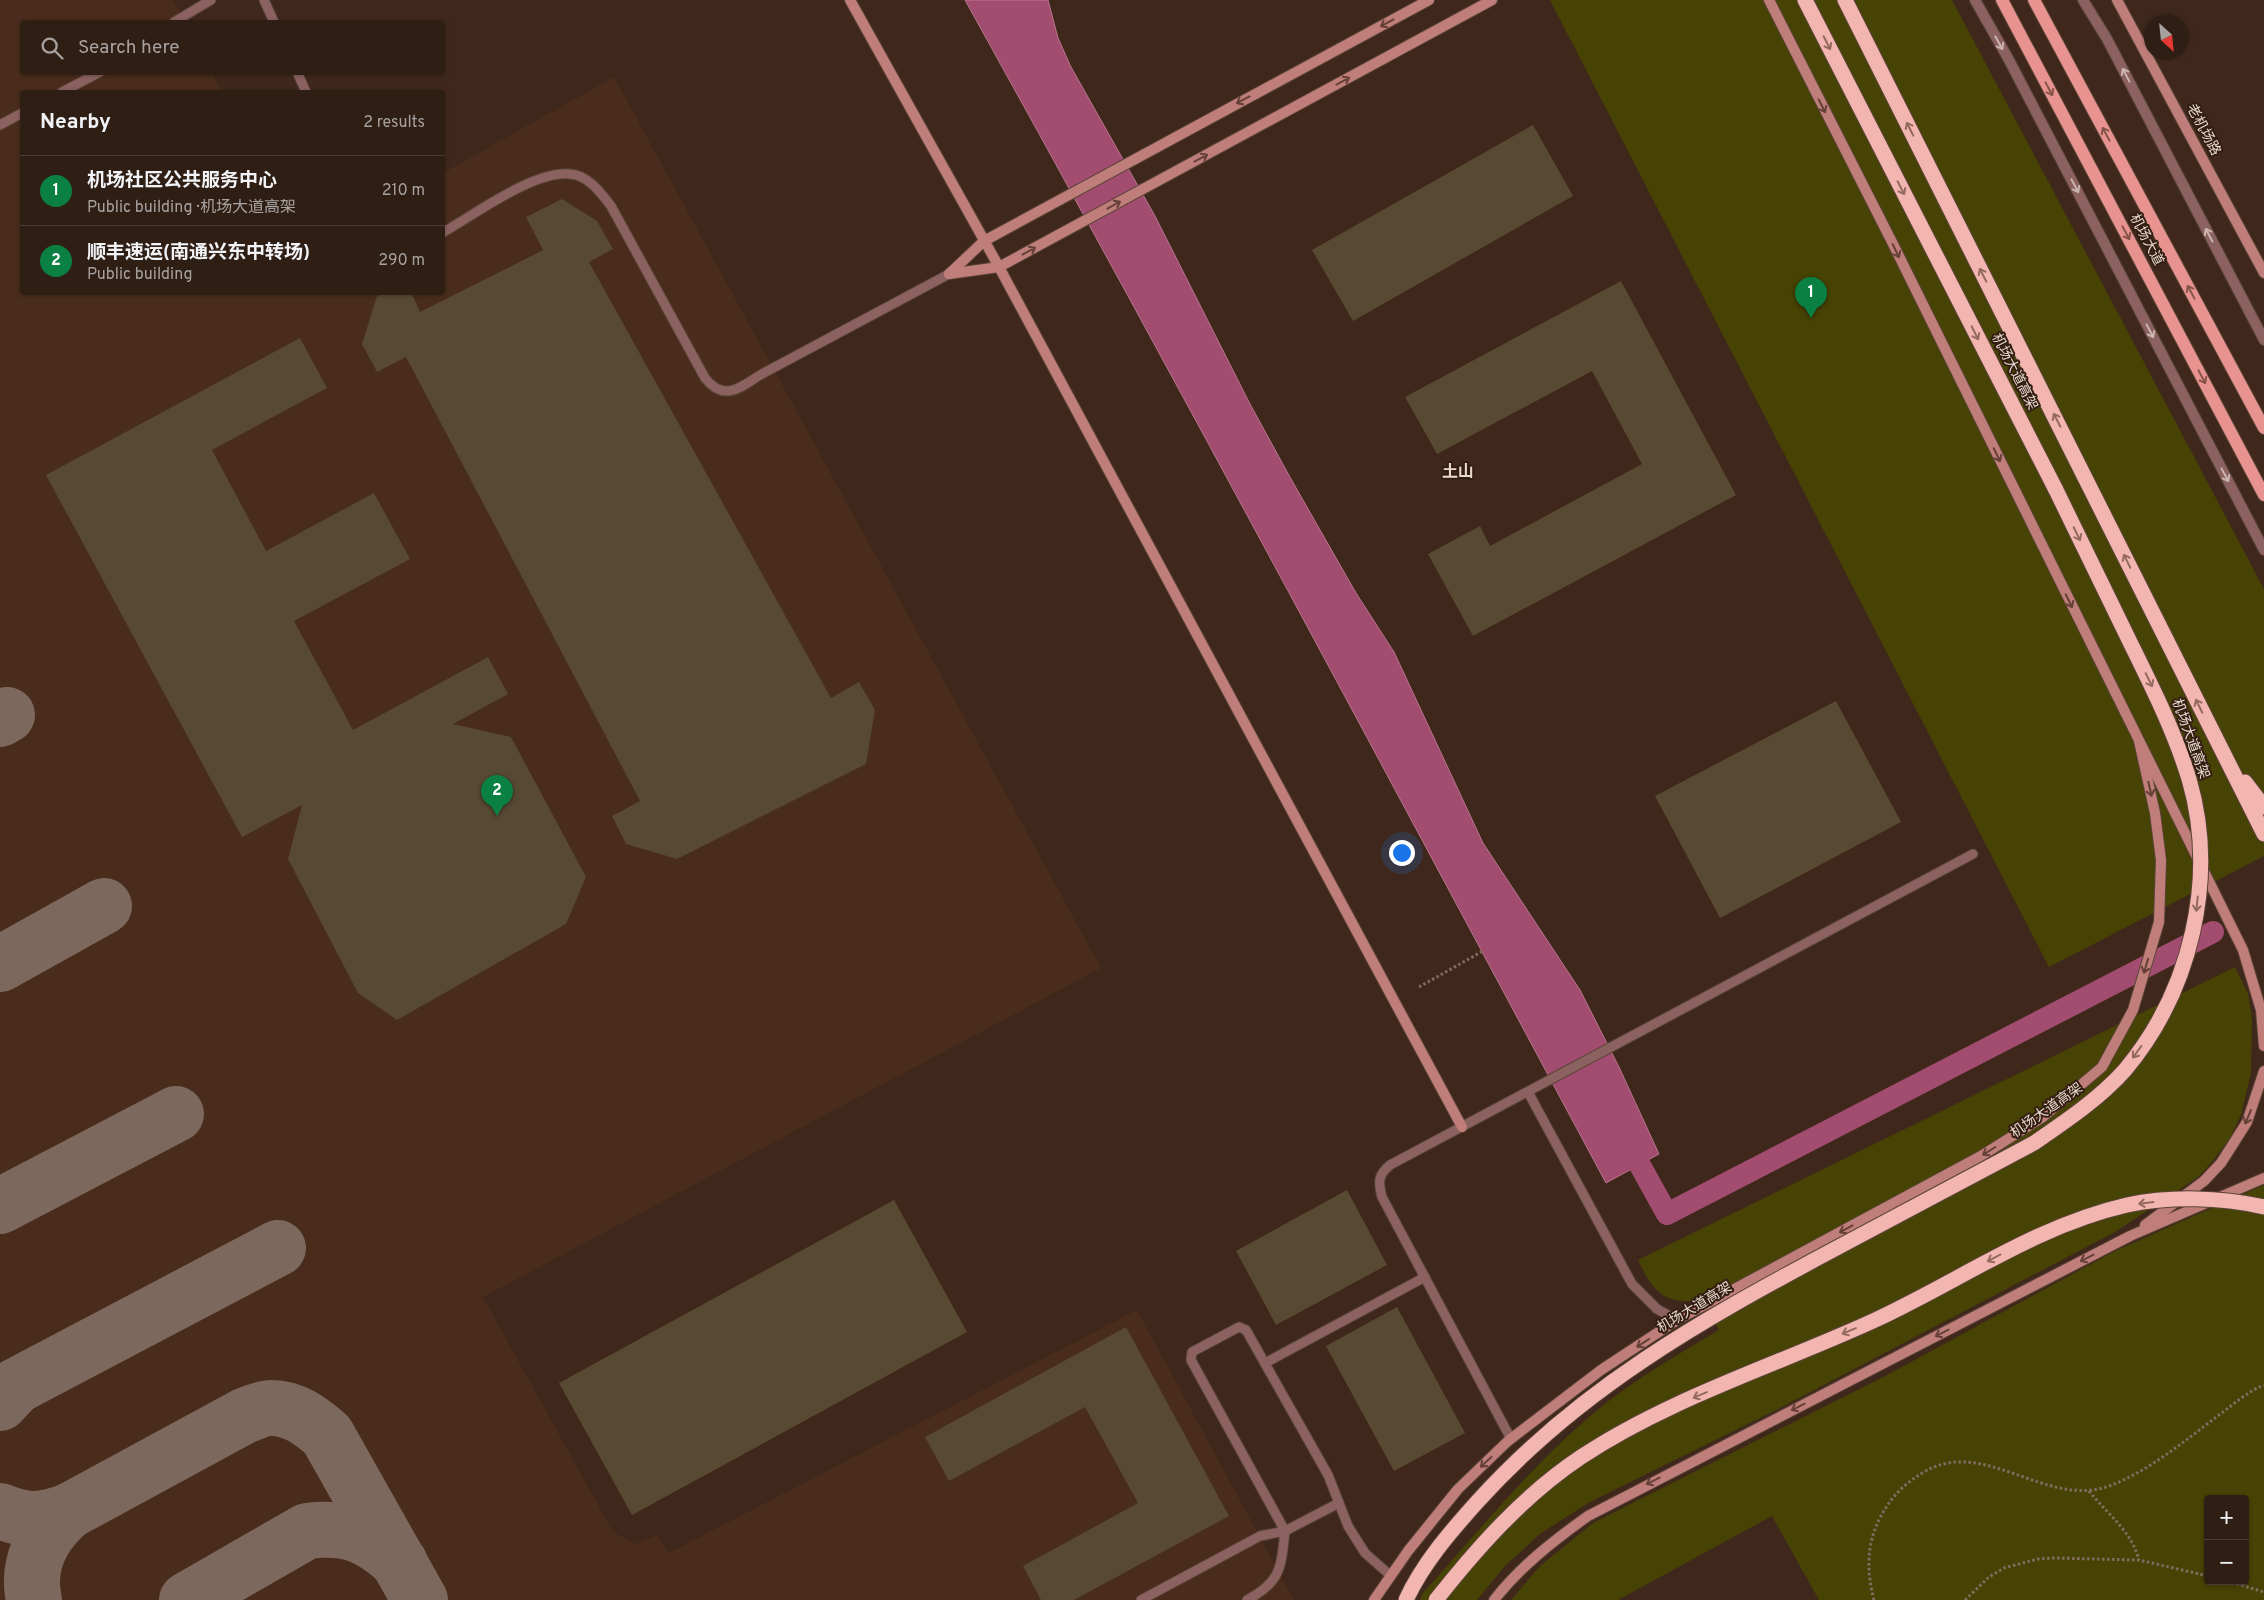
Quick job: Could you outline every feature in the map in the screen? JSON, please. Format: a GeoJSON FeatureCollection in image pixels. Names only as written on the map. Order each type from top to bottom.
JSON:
{"type":"FeatureCollection","features":[{"type":"Feature","properties":{"kind":"highway","name":"机场大道高架"},"geometry":{"type":"LineString","coordinates":[[1406,1600],[1414,1582],[1451,1531],[1494,1484],[1546,1434],[1643,1359],[1763,1287],[2034,1143],[2085,1107],[2124,1070],[2155,1027],[2185,961],[2196,918],[2200,874],[2198,828],[2189,780],[2173,733],[2056,490],[1805,0]]}},
{"type":"Feature","properties":{"kind":"highway","name":"机场大道高架"},"geometry":{"type":"LineString","coordinates":[[1846,0],[2264,834]]}},
{"type":"Feature","properties":{"kind":"highway"},"geometry":{"type":"LineString","coordinates":[[2221,750],[2264,807]]}},
{"type":"Feature","properties":{"kind":"highway"},"geometry":{"type":"LineString","coordinates":[[1436,1600],[1467,1561],[1502,1523],[1544,1486],[1580,1458],[1657,1414],[1875,1320],[2034,1237],[2081,1218],[2129,1205],[2167,1200],[2248,1203],[2264,1208]]}},
{"type":"Feature","properties":{"kind":"main road"},"geometry":{"type":"LineString","coordinates":[[850,0],[998,267],[1462,1126]]}},
{"type":"Feature","properties":{"kind":"main road"},"geometry":{"type":"LineString","coordinates":[[949,274],[984,242],[1430,0]]}},
{"type":"Feature","properties":{"kind":"main road"},"geometry":{"type":"LineString","coordinates":[[949,274],[998,267],[1492,0]]}},
{"type":"Feature","properties":{"kind":"main road"},"geometry":{"type":"LineString","coordinates":[[1769,0],[1976,411],[2243,950],[2261,1010],[2264,1046]]}},
{"type":"Feature","properties":{"kind":"main road","name":"机场大道"},"geometry":{"type":"LineString","coordinates":[[2002,0],[2264,495]]}},
{"type":"Feature","properties":{"kind":"main road","name":"机场大道"},"geometry":{"type":"LineString","coordinates":[[2034,0],[2264,428]]}},
{"type":"Feature","properties":{"kind":"main road","name":"老机场路"},"geometry":{"type":"LineString","coordinates":[[2117,0],[2264,273]]}},
{"type":"Feature","properties":{"kind":"main road"},"geometry":{"type":"LineString","coordinates":[[1374,1600],[1458,1489],[1511,1439],[1601,1370],[1677,1320],[1981,1156],[2044,1118],[2102,1067],[2133,1010],[2159,922],[2161,860],[2155,813],[2139,741]]}},
{"type":"Feature","properties":{"kind":"main road"},"geometry":{"type":"LineString","coordinates":[[2130,1236],[2204,1181],[2221,1163],[2248,1122],[2264,1071]]}},
{"type":"Feature","properties":{"kind":"main road"},"geometry":{"type":"LineString","coordinates":[[1494,1600],[1510,1580],[1547,1545],[1588,1516],[2130,1236],[2264,1178]]}},
{"type":"Feature","properties":{"kind":"street"},"geometry":{"type":"LineString","coordinates":[[1976,0],[2014,69],[2264,550]]}},
{"type":"Feature","properties":{"kind":"street"},"geometry":{"type":"LineString","coordinates":[[2083,0],[2107,39],[2264,340]]}},
{"type":"Feature","properties":{"kind":"lane"},"geometry":{"type":"LineString","coordinates":[[177,20],[211,0]]}},
{"type":"Feature","properties":{"kind":"lane"},"geometry":{"type":"LineString","coordinates":[[264,0],[273,20]]}},
{"type":"Feature","properties":{"kind":"lane"},"geometry":{"type":"LineString","coordinates":[[66,90],[94,75]]}},
{"type":"Feature","properties":{"kind":"lane"},"geometry":{"type":"LineString","coordinates":[[298,75],[305,90]]}},
{"type":"Feature","properties":{"kind":"lane"},"geometry":{"type":"LineString","coordinates":[[0,125],[20,115]]}},
{"type":"Feature","properties":{"kind":"lane"},"geometry":{"type":"LineString","coordinates":[[445,231],[532,181],[551,176],[571,174],[587,180],[611,206],[705,378],[718,390],[728,392],[739,389],[760,375],[949,274]]}},
{"type":"Feature","properties":{"kind":"lane"},"geometry":{"type":"LineString","coordinates":[[1511,1439],[1382,1196],[1378,1180],[1381,1172],[1390,1165],[1462,1126],[1973,854]]}},
{"type":"Feature","properties":{"kind":"lane"},"geometry":{"type":"LineString","coordinates":[[1528,1092],[1632,1284],[1658,1310],[1677,1320]]}},
{"type":"Feature","properties":{"kind":"lane"},"geometry":{"type":"LineString","coordinates":[[1265,1363],[1425,1276]]}},
{"type":"Feature","properties":{"kind":"lane"},"geometry":{"type":"LineString","coordinates":[[1247,1600],[1261,1593],[1274,1581],[1282,1556],[1285,1531],[1191,1360],[1192,1352],[1239,1327],[1246,1330],[1328,1475],[1348,1526],[1365,1553],[1391,1576]]}},
{"type":"Feature","properties":{"kind":"lane"},"geometry":{"type":"LineString","coordinates":[[1141,1600],[1260,1536],[1285,1531],[1339,1503]]}},
{"type":"Feature","properties":{"kind":"path"},"geometry":{"type":"LineString","coordinates":[[1419,987],[1483,951]]}},
{"type":"Feature","properties":{"kind":"path"},"geometry":{"type":"LineString","coordinates":[[1874,1600],[1868,1578],[1868,1558],[1870,1540],[1877,1521],[1903,1486],[1930,1468],[1948,1462],[1966,1461],[1986,1464],[2067,1490],[2090,1491],[2109,1486],[2146,1466],[2246,1395],[2264,1385]]}},
{"type":"Feature","properties":{"kind":"path"},"geometry":{"type":"LineString","coordinates":[[2090,1491],[2125,1530],[2134,1546],[2138,1560]]}},
{"type":"Feature","properties":{"kind":"path"},"geometry":{"type":"LineString","coordinates":[[1965,1600],[1989,1577],[2004,1568],[2021,1563],[2054,1558],[2138,1560],[2204,1575]]}},
{"type":"Feature","properties":{"kind":"path"},"geometry":{"type":"LineString","coordinates":[[2241,1585],[2264,1592]]}},
{"type":"Feature","properties":{"kind":"shaded area"},"geometry":{"type":"Polygon","coordinates":[[[0,0],[173,0],[185,20],[20,20],[20,75],[213,75],[221,90],[20,90],[20,295],[445,295],[445,172],[614,77],[1101,968],[483,1297],[613,1532],[635,1544],[657,1536],[669,1553],[1137,1310],[1294,1600],[0,1600],[0,0]]]}},
{"type":"Feature","properties":{"kind":"shaded area"},"geometry":{"type":"Polygon","coordinates":[[[965,0],[1048,0],[1058,38],[1071,67],[1155,216],[1250,404],[1291,479],[1356,593],[1394,652],[1483,843],[1580,990],[1619,1067],[1659,1154],[1606,1183],[1208,442],[965,0]]]}},
{"type":"Feature","properties":{"kind":"shaded area"},"geometry":{"type":"Polygon","coordinates":[[[1550,0],[1952,0],[2264,589],[2264,856],[2049,967],[1550,0]]]}},
{"type":"Feature","properties":{"kind":"shaded area"},"geometry":{"type":"Polygon","coordinates":[[[2235,967],[2248,994],[2252,1018],[2251,1073],[2241,1115],[2230,1138],[2198,1177],[2115,1232],[1776,1410],[1590,1502],[1541,1533],[1505,1566],[1477,1600],[1420,1600],[1422,1594],[1512,1493],[1584,1421],[1636,1381],[1719,1330],[1702,1300],[1678,1300],[1661,1294],[1649,1280],[1638,1260],[2235,967]]]}},
{"type":"Feature","properties":{"kind":"shaded area"},"geometry":{"type":"Polygon","coordinates":[[[2264,1185],[2264,1600],[1819,1600],[1772,1516],[1618,1600],[1511,1600],[1540,1566],[1593,1523],[1891,1373],[2115,1251],[2264,1185]]]}},
{"type":"Feature","properties":{"kind":"building"},"geometry":{"type":"Polygon","coordinates":[[[1533,125],[1573,196],[1353,321],[1312,250],[1533,125]]]}},
{"type":"Feature","properties":{"kind":"building"},"geometry":{"type":"Polygon","coordinates":[[[562,199],[597,221],[613,249],[589,262],[831,698],[859,682],[875,710],[866,764],[677,859],[626,844],[612,816],[640,801],[406,357],[377,372],[362,344],[379,295],[412,295],[420,312],[543,250],[526,217],[562,199]]]}},
{"type":"Feature","properties":{"kind":"building"},"geometry":{"type":"Polygon","coordinates":[[[1621,281],[1736,495],[1473,636],[1428,554],[1480,526],[1490,546],[1642,464],[1592,371],[1437,454],[1405,397],[1621,281]]]}},
{"type":"Feature","properties":{"kind":"building"},"geometry":{"type":"Polygon","coordinates":[[[300,338],[327,388],[212,450],[266,551],[374,493],[410,559],[294,621],[353,730],[488,657],[508,694],[453,724],[511,737],[586,877],[566,924],[397,1020],[358,993],[288,859],[302,805],[242,837],[46,475],[300,338]]]}},
{"type":"Feature","properties":{"kind":"building"},"geometry":{"type":"Polygon","coordinates":[[[1836,701],[1901,822],[1720,918],[1655,796],[1836,701]]]}},
{"type":"Feature","properties":{"kind":"building"},"geometry":{"type":"Polygon","coordinates":[[[1347,1190],[1387,1265],[1276,1325],[1236,1251],[1347,1190]]]}},
{"type":"Feature","properties":{"kind":"building"},"geometry":{"type":"Polygon","coordinates":[[[894,1200],[967,1332],[632,1515],[559,1383],[894,1200]]]}},
{"type":"Feature","properties":{"kind":"building"},"geometry":{"type":"Polygon","coordinates":[[[1397,1307],[1465,1433],[1394,1471],[1326,1346],[1397,1307]]]}},
{"type":"Feature","properties":{"kind":"building"},"geometry":{"type":"Polygon","coordinates":[[[1126,1327],[1229,1516],[1074,1600],[1041,1600],[1023,1566],[1138,1503],[1085,1407],[949,1481],[925,1437],[1126,1327]]]}},
{"type":"Feature","properties":{"kind":"waterway"},"geometry":{"type":"LineString","coordinates":[[1626,1140],[1667,1214],[2213,932]]}},
{"type":"Feature","properties":{"kind":"taxiway"},"geometry":{"type":"LineString","coordinates":[[0,719],[7,715]]}},
{"type":"Feature","properties":{"kind":"taxiway"},"geometry":{"type":"LineString","coordinates":[[0,964],[104,906]]}},
{"type":"Feature","properties":{"kind":"taxiway"},"geometry":{"type":"LineString","coordinates":[[0,1206],[176,1114]]}},
{"type":"Feature","properties":{"kind":"taxiway"},"geometry":{"type":"LineString","coordinates":[[0,1403],[16,1386],[278,1248]]}},
{"type":"Feature","properties":{"kind":"taxiway"},"geometry":{"type":"LineString","coordinates":[[0,1511],[18,1517],[34,1519],[50,1517],[69,1511],[244,1416],[271,1408],[287,1410],[302,1416],[327,1435],[420,1600]]}},
{"type":"Feature","properties":{"kind":"taxiway"},"geometry":{"type":"LineString","coordinates":[[34,1600],[32,1574],[38,1551],[51,1530],[69,1511]]}},
{"type":"Feature","properties":{"kind":"taxiway"},"geometry":{"type":"LineString","coordinates":[[187,1600],[307,1531],[335,1530],[358,1535],[379,1545],[400,1563]]}},
{"type":"Feature","properties":{"kind":"place","name":"机场社区公共服务中心"},"geometry":{"type":"Point","coordinates":[1811,318]}},
{"type":"Feature","properties":{"kind":"place","name":"顺丰速运(南通兴东中转场)"},"geometry":{"type":"Point","coordinates":[497,816]}},
{"type":"Feature","properties":{"kind":"district","name":"土山"},"geometry":{"type":"Point","coordinates":[1458,473]}}]}
